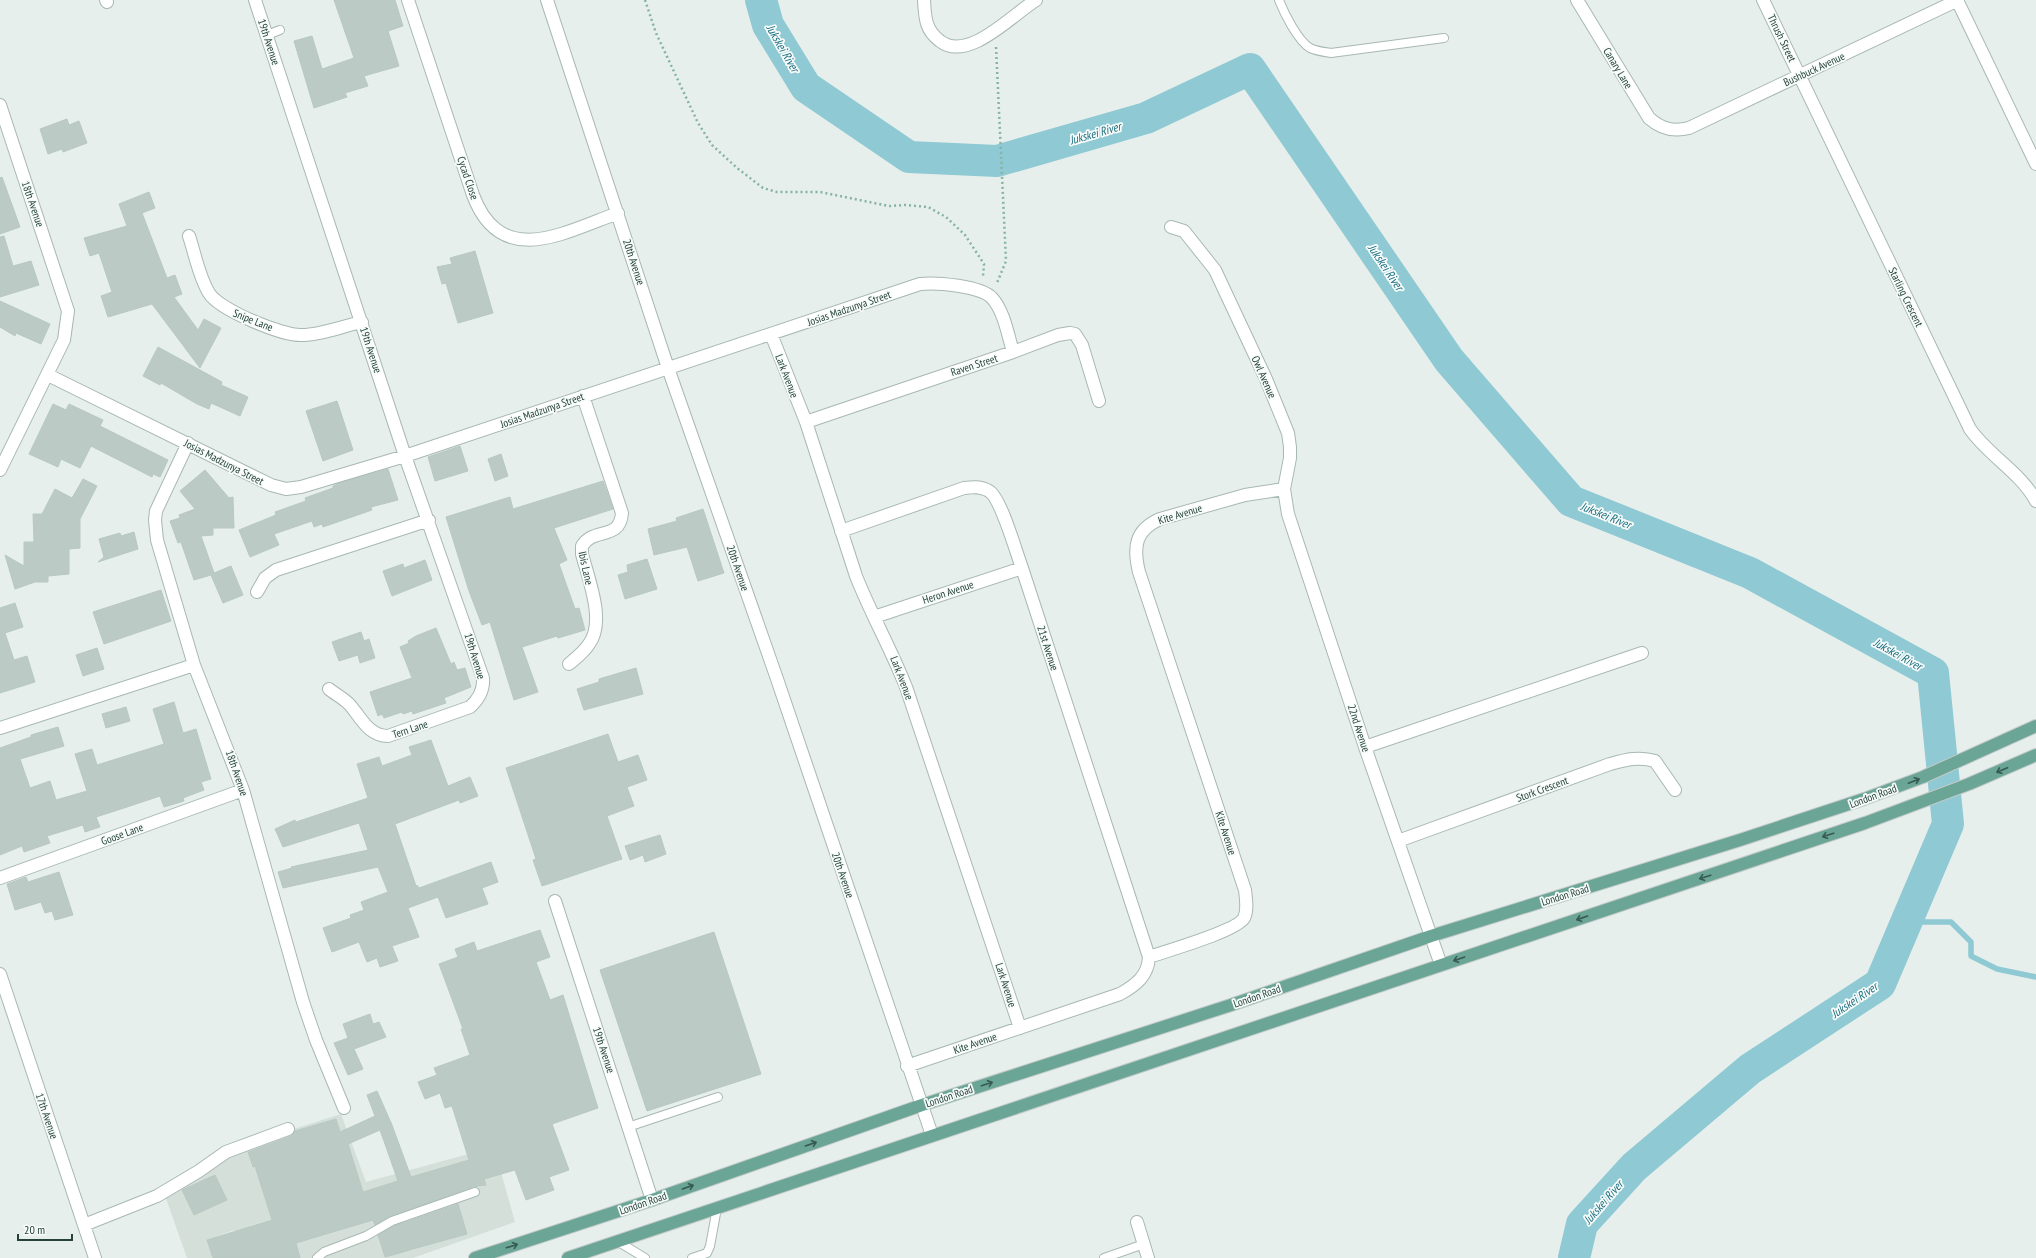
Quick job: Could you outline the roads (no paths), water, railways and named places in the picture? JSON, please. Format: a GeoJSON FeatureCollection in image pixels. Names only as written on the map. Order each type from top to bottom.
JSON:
{"type":"FeatureCollection","features":[{"type":"Feature","properties":{"kind":"main road","name":"London Road"},"geometry":{"type":"LineString","coordinates":[[474,1258],[652,1200],[922,1105],[1228,1006],[1431,936],[1740,840],[1864,799],[1923,777],[2036,726]]}},
{"type":"Feature","properties":{"kind":"main road","name":"London Road"},"geometry":{"type":"LineString","coordinates":[[568,1258],[1865,823],[1969,784],[2036,755]]}},
{"type":"Feature","properties":{"kind":"street","name":"19th Avenue"},"geometry":{"type":"LineString","coordinates":[[255,0],[405,456],[429,520],[483,678],[483,689],[479,698]]}},
{"type":"Feature","properties":{"kind":"street","name":"Cycad Close"},"geometry":{"type":"LineString","coordinates":[[408,0],[478,209],[485,219],[493,227],[503,233],[527,241],[546,239],[618,213]]}},
{"type":"Feature","properties":{"kind":"street","name":"20th Avenue"},"geometry":{"type":"LineString","coordinates":[[547,0],[668,368],[778,683],[932,1136]]}},
{"type":"Feature","properties":{"kind":"street"},"geometry":{"type":"LineString","coordinates":[[924,0],[928,29],[943,44],[962,46],[986,37],[1036,0]]}},
{"type":"Feature","properties":{"kind":"street","name":"Canary Lane"},"geometry":{"type":"LineString","coordinates":[[1577,0],[1649,118],[1654,123],[1668,129]]}},
{"type":"Feature","properties":{"kind":"street","name":"Thrush Street"},"geometry":{"type":"LineString","coordinates":[[1763,0],[1801,76]]}},
{"type":"Feature","properties":{"kind":"street"},"geometry":{"type":"LineString","coordinates":[[1957,0],[2036,164]]}},
{"type":"Feature","properties":{"kind":"street","name":"Bushbuck Avenue"},"geometry":{"type":"LineString","coordinates":[[1668,129],[1682,130],[1689,128],[1801,76],[1957,0]]}},
{"type":"Feature","properties":{"kind":"street","name":"Starling Crescent"},"geometry":{"type":"LineString","coordinates":[[1801,76],[1970,430],[1981,444],[2018,476],[2036,501]]}},
{"type":"Feature","properties":{"kind":"street","name":"18th Avenue"},"geometry":{"type":"LineString","coordinates":[[0,105],[67,302],[68,320],[64,340],[48,375]]}},
{"type":"Feature","properties":{"kind":"street","name":"Owl Avenue"},"geometry":{"type":"LineString","coordinates":[[1171,227],[1184,230],[1215,270],[1266,379],[1288,433],[1290,458],[1284,489]]}},
{"type":"Feature","properties":{"kind":"street","name":"Snipe Lane"},"geometry":{"type":"LineString","coordinates":[[190,236],[209,294],[225,308],[235,313],[296,335],[313,334],[362,322]]}},
{"type":"Feature","properties":{"kind":"street","name":"Josias Madzunya Street"},"geometry":{"type":"LineString","coordinates":[[48,375],[271,485],[286,489],[293,489],[405,456],[920,284],[946,284],[978,291],[991,296],[1000,310],[1014,352]]}},
{"type":"Feature","properties":{"kind":"street","name":"Raven Street"},"geometry":{"type":"LineString","coordinates":[[806,422],[1014,352],[1058,335],[1070,333],[1075,334],[1082,345],[1099,401]]}},
{"type":"Feature","properties":{"kind":"street","name":"Lark Avenue"},"geometry":{"type":"LineString","coordinates":[[771,334],[806,422],[840,531],[856,576],[874,617],[893,654],[906,687],[1020,1028]]}},
{"type":"Feature","properties":{"kind":"street"},"geometry":{"type":"LineString","coordinates":[[0,470],[48,375]]}},
{"type":"Feature","properties":{"kind":"street","name":"Ibis Lane"},"geometry":{"type":"LineString","coordinates":[[569,664],[589,645],[596,628],[596,612],[582,554],[582,546],[589,538],[615,530],[622,518],[621,509],[583,396]]}},
{"type":"Feature","properties":{"kind":"street","name":"18th Avenue"},"geometry":{"type":"LineString","coordinates":[[188,443],[159,503],[154,520],[157,540],[194,665],[243,790],[303,1002],[316,1040],[344,1108]]}},
{"type":"Feature","properties":{"kind":"street","name":"21st Avenue"},"geometry":{"type":"LineString","coordinates":[[840,531],[964,488],[982,488],[992,494],[1001,509],[1022,568],[1149,957]]}},
{"type":"Feature","properties":{"kind":"street","name":"22nd Avenue"},"geometry":{"type":"LineString","coordinates":[[1284,489],[1288,514],[1365,747],[1441,965]]}},
{"type":"Feature","properties":{"kind":"street","name":"Kite Avenue"},"geometry":{"type":"LineString","coordinates":[[907,1066],[1110,998],[1127,990],[1146,974],[1149,957],[1232,928],[1244,918],[1247,902],[1245,890],[1139,572],[1136,554],[1137,541],[1142,532],[1151,523],[1160,519],[1245,495],[1284,489]]}},
{"type":"Feature","properties":{"kind":"street"},"geometry":{"type":"LineString","coordinates":[[257,592],[265,578],[276,570],[429,520]]}},
{"type":"Feature","properties":{"kind":"street","name":"Heron Avenue"},"geometry":{"type":"LineString","coordinates":[[874,617],[1022,568]]}},
{"type":"Feature","properties":{"kind":"street"},"geometry":{"type":"LineString","coordinates":[[1365,747],[1642,653]]}},
{"type":"Feature","properties":{"kind":"street"},"geometry":{"type":"LineString","coordinates":[[0,728],[194,665]]}},
{"type":"Feature","properties":{"kind":"street","name":"Tern Lane"},"geometry":{"type":"LineString","coordinates":[[328,689],[348,703],[365,725],[374,733],[384,736],[393,735],[466,710],[479,698]]}},
{"type":"Feature","properties":{"kind":"street","name":"Stork Crescent"},"geometry":{"type":"LineString","coordinates":[[1398,841],[1610,764],[1631,759],[1655,761],[1675,790]]}},
{"type":"Feature","properties":{"kind":"street","name":"Goose Lane"},"geometry":{"type":"LineString","coordinates":[[0,878],[243,790]]}},
{"type":"Feature","properties":{"kind":"street","name":"19th Avenue"},"geometry":{"type":"LineString","coordinates":[[555,901],[652,1200]]}},
{"type":"Feature","properties":{"kind":"street","name":"17th Avenue"},"geometry":{"type":"LineString","coordinates":[[0,974],[95,1258]]}},
{"type":"Feature","properties":{"kind":"street"},"geometry":{"type":"LineString","coordinates":[[84,1225],[157,1196],[199,1172],[226,1152],[288,1129]]}},
{"type":"Feature","properties":{"kind":"street"},"geometry":{"type":"LineString","coordinates":[[1137,1222],[1148,1258]]}},
{"type":"Feature","properties":{"kind":"lane"},"geometry":{"type":"LineString","coordinates":[[1279,0],[1299,36],[1308,47],[1320,52],[1331,53],[1444,38]]}},
{"type":"Feature","properties":{"kind":"lane"},"geometry":{"type":"LineString","coordinates":[[266,35],[280,30]]}},
{"type":"Feature","properties":{"kind":"lane"},"geometry":{"type":"LineString","coordinates":[[628,1127],[718,1096]]}},
{"type":"Feature","properties":{"kind":"lane"},"geometry":{"type":"LineString","coordinates":[[317,1258],[324,1252],[366,1236],[392,1221],[475,1192]]}},
{"type":"Feature","properties":{"kind":"lane"},"geometry":{"type":"LineString","coordinates":[[692,1258],[702,1256],[707,1253],[710,1246],[717,1208]]}},
{"type":"Feature","properties":{"kind":"lane"},"geometry":{"type":"LineString","coordinates":[[617,1241],[645,1258]]}},
{"type":"Feature","properties":{"kind":"lane"},"geometry":{"type":"LineString","coordinates":[[1104,1258],[1144,1244]]}},
{"type":"Feature","properties":{"kind":"waterway","name":"Jukskei River"},"geometry":{"type":"LineString","coordinates":[[761,0],[768,25],[806,87],[909,157],[997,161],[1146,118],[1250,69],[1449,360],[1571,501],[1750,573],[1933,673],[1948,824],[1880,984],[1750,1069],[1634,1167],[1582,1224],[1574,1258]]}},
{"type":"Feature","properties":{"kind":"waterway"},"geometry":{"type":"LineString","coordinates":[[1907,922],[1951,922],[1971,942],[1971,956],[1997,969],[2036,977]]}}]}
